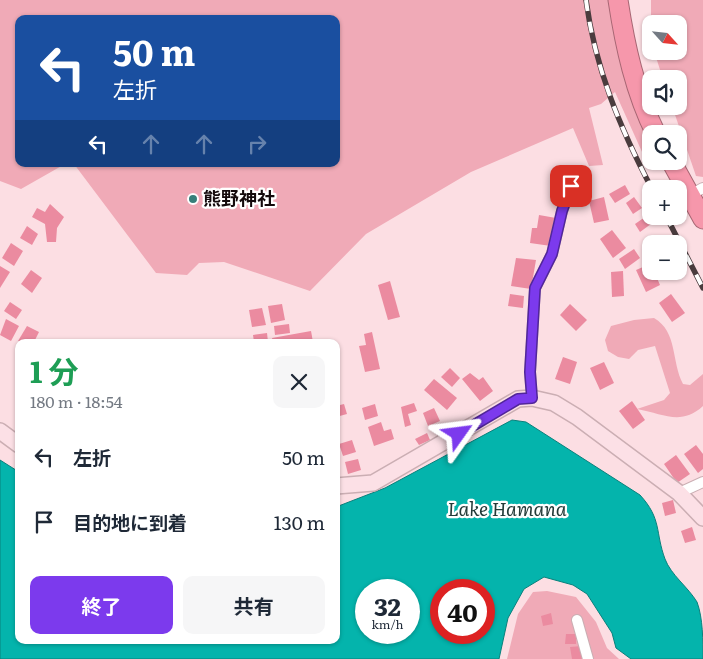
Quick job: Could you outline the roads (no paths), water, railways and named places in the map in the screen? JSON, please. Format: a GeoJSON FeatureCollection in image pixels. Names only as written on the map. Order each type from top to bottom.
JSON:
{"type":"FeatureCollection","features":[{"type":"Feature","properties":{"kind":"highway"},"geometry":{"type":"LineString","coordinates":[[618,0],[625,46],[645,110],[652,125]]}},
{"type":"Feature","properties":{"kind":"highway"},"geometry":{"type":"LineString","coordinates":[[678,170],[696,192],[703,219]]}},
{"type":"Feature","properties":{"kind":"street"},"geometry":{"type":"LineString","coordinates":[[532,398],[530,372],[535,288],[552,254],[562,211],[571,186]]}},
{"type":"Feature","properties":{"kind":"street"},"geometry":{"type":"LineString","coordinates":[[340,486],[374,483],[518,399],[532,398],[554,403],[577,417],[679,493],[703,518]]}},
{"type":"Feature","properties":{"kind":"street"},"geometry":{"type":"LineString","coordinates":[[0,431],[15,442]]}},
{"type":"Feature","properties":{"kind":"street"},"geometry":{"type":"LineString","coordinates":[[679,493],[703,482]]}},
{"type":"Feature","properties":{"kind":"street"},"geometry":{"type":"LineString","coordinates":[[577,620],[588,659]]}},
{"type":"Feature","properties":{"kind":"water","name":"Lake Hamana"},"geometry":{"type":"Polygon","coordinates":[[[512,420],[526,422],[640,495],[652,511],[668,565],[697,602],[702,622],[703,659],[631,659],[616,648],[612,633],[587,594],[573,585],[544,577],[524,589],[508,618],[499,659],[0,659],[0,460],[15,469],[15,644],[340,644],[340,505],[385,488],[512,420]]]}},
{"type":"Feature","properties":{"kind":"railway"},"geometry":{"type":"LineString","coordinates":[[586,0],[602,74],[619,120],[648,180]]}},
{"type":"Feature","properties":{"kind":"railway"},"geometry":{"type":"LineString","coordinates":[[671,225],[703,288]]}},
{"type":"Feature","properties":{"kind":"place","name":"熊野神社"},"geometry":{"type":"Point","coordinates":[193,199]}}]}
